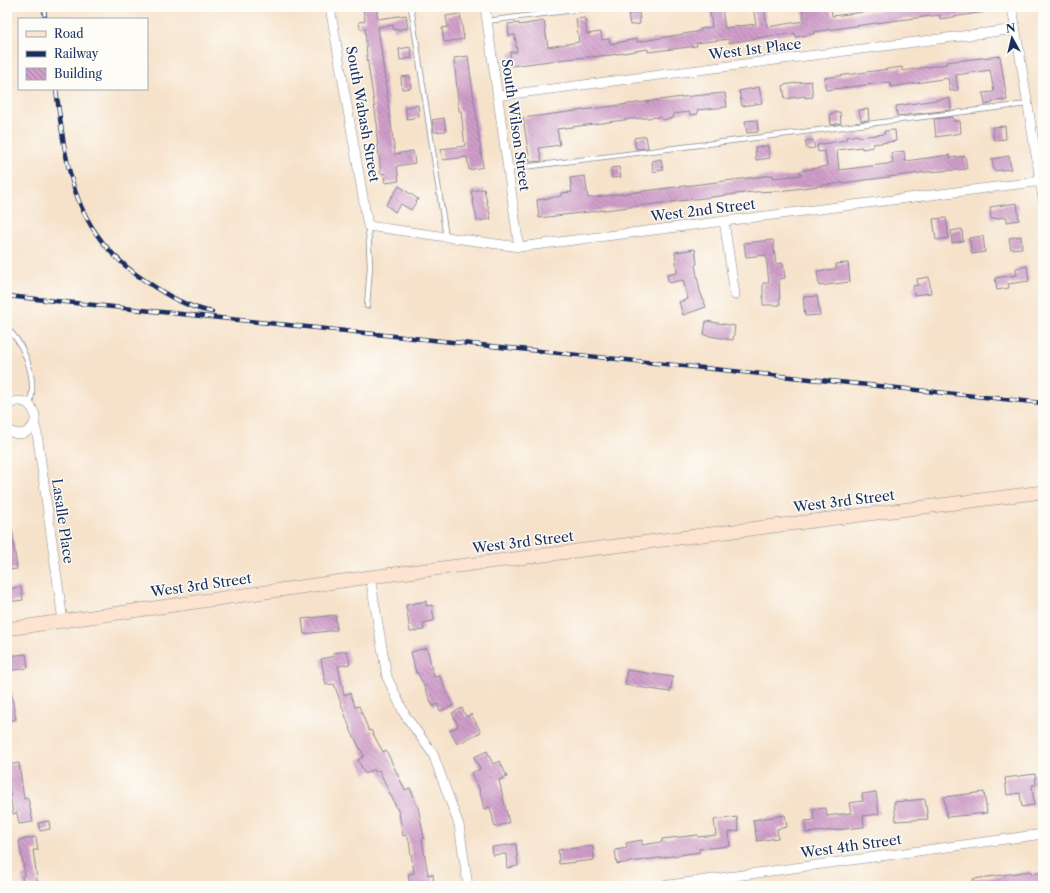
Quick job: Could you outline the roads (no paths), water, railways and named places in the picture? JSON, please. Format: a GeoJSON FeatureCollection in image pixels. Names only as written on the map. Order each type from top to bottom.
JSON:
{"type":"FeatureCollection","features":[{"type":"Feature","properties":{"kind":"street","name":"South Wabash Street"},"geometry":{"type":"LineString","coordinates":[[330,7],[368,226]]}},
{"type":"Feature","properties":{"kind":"street","name":"South Wilson Street"},"geometry":{"type":"LineString","coordinates":[[484,7],[519,248]]}},
{"type":"Feature","properties":{"kind":"street"},"geometry":{"type":"LineString","coordinates":[[1012,7],[1043,199]]}},
{"type":"Feature","properties":{"kind":"street","name":"West 1st Place"},"geometry":{"type":"LineString","coordinates":[[497,96],[1016,29]]}},
{"type":"Feature","properties":{"kind":"street","name":"West 2nd Street"},"geometry":{"type":"LineString","coordinates":[[368,226],[519,248],[1041,181]]}},
{"type":"Feature","properties":{"kind":"street"},"geometry":{"type":"LineString","coordinates":[[724,221],[735,295]]}},
{"type":"Feature","properties":{"kind":"street"},"geometry":{"type":"LineString","coordinates":[[7,406],[20,401],[30,405]]}},
{"type":"Feature","properties":{"kind":"street","name":"Lasalle Place"},"geometry":{"type":"LineString","coordinates":[[30,405],[35,414],[34,424],[37,433],[63,622]]}},
{"type":"Feature","properties":{"kind":"street"},"geometry":{"type":"LineString","coordinates":[[7,428],[15,433],[21,434],[31,429],[34,424]]}},
{"type":"Feature","properties":{"kind":"street","name":"West 3rd Street"},"geometry":{"type":"LineString","coordinates":[[7,629],[370,578],[1043,492]]}},
{"type":"Feature","properties":{"kind":"street"},"geometry":{"type":"LineString","coordinates":[[370,578],[387,678],[405,715],[433,754],[459,825],[468,886]]}},
{"type":"Feature","properties":{"kind":"street","name":"West 4th Street"},"geometry":{"type":"LineString","coordinates":[[662,886],[1043,834]]}},
{"type":"Feature","properties":{"kind":"lane"},"geometry":{"type":"LineString","coordinates":[[411,7],[446,237]]}},
{"type":"Feature","properties":{"kind":"lane"},"geometry":{"type":"LineString","coordinates":[[486,21],[596,7]]}},
{"type":"Feature","properties":{"kind":"lane"},"geometry":{"type":"LineString","coordinates":[[508,169],[1027,104]]}},
{"type":"Feature","properties":{"kind":"lane"},"geometry":{"type":"LineString","coordinates":[[367,306],[370,266],[368,226]]}},
{"type":"Feature","properties":{"kind":"lane"},"geometry":{"type":"LineString","coordinates":[[7,329],[13,333],[20,343],[26,358],[33,389],[30,405]]}},
{"type":"Feature","properties":{"kind":"railway"},"geometry":{"type":"LineString","coordinates":[[44,7],[45,18]]}},
{"type":"Feature","properties":{"kind":"railway"},"geometry":{"type":"LineString","coordinates":[[56,90],[64,146],[70,173],[78,198],[88,221],[103,243],[122,263],[147,282],[186,304],[212,312]]}},
{"type":"Feature","properties":{"kind":"railway"},"geometry":{"type":"LineString","coordinates":[[7,296],[1043,403]]}}]}
